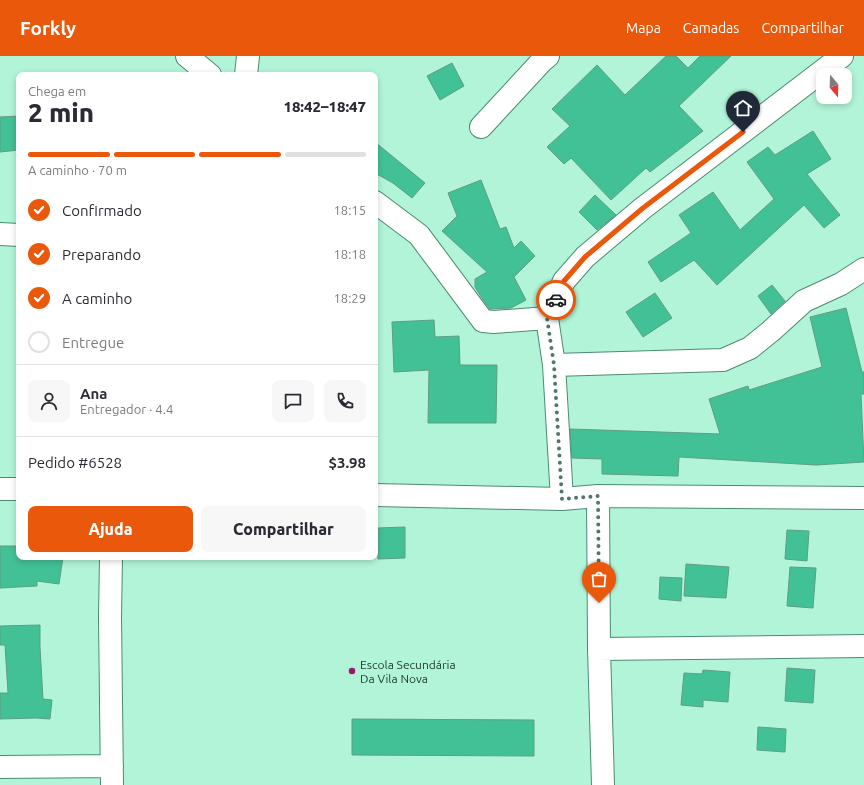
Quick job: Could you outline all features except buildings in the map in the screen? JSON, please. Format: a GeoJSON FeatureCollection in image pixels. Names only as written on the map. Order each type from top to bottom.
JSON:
{"type":"FeatureCollection","features":[{"type":"Feature","properties":{"kind":"street"},"geometry":{"type":"LineString","coordinates":[[187,56],[206,72]]}},
{"type":"Feature","properties":{"kind":"street"},"geometry":{"type":"LineString","coordinates":[[246,72],[248,56]]}},
{"type":"Feature","properties":{"kind":"street"},"geometry":{"type":"LineString","coordinates":[[562,499],[554,365],[547,318],[564,281],[585,257],[643,208],[842,56]]}},
{"type":"Feature","properties":{"kind":"street"},"geometry":{"type":"LineString","coordinates":[[481,127],[544,58]]}},
{"type":"Feature","properties":{"kind":"street"},"geometry":{"type":"LineString","coordinates":[[378,204],[419,235],[483,321],[494,322],[547,318]]}},
{"type":"Feature","properties":{"kind":"street"},"geometry":{"type":"LineString","coordinates":[[0,234],[16,235]]}},
{"type":"Feature","properties":{"kind":"street"},"geometry":{"type":"LineString","coordinates":[[554,365],[723,360],[750,348],[804,301],[841,284],[864,269]]}},
{"type":"Feature","properties":{"kind":"street"},"geometry":{"type":"LineString","coordinates":[[0,489],[16,489]]}},
{"type":"Feature","properties":{"kind":"street"},"geometry":{"type":"LineString","coordinates":[[378,495],[562,499],[598,496],[864,498]]}},
{"type":"Feature","properties":{"kind":"street"},"geometry":{"type":"LineString","coordinates":[[598,496],[603,785]]}},
{"type":"Feature","properties":{"kind":"street"},"geometry":{"type":"LineString","coordinates":[[0,767],[112,776],[110,617],[111,560]]}},
{"type":"Feature","properties":{"kind":"street"},"geometry":{"type":"LineString","coordinates":[[600,649],[864,646]]}},
{"type":"Feature","properties":{"kind":"way so far"},"geometry":{"type":"LineString","coordinates":[[556,300],[547,318],[554,365],[562,499],[598,496],[599,603]]}},
{"type":"Feature","properties":{"kind":"place","name":"Escola Secundária Da Vila Nova"},"geometry":{"type":"Point","coordinates":[352,671]}},
{"type":"Feature","properties":{"kind":"route"},"geometry":{"type":"LineString","coordinates":[[556,300],[564,281],[585,257],[643,208],[743,132]]}}]}
